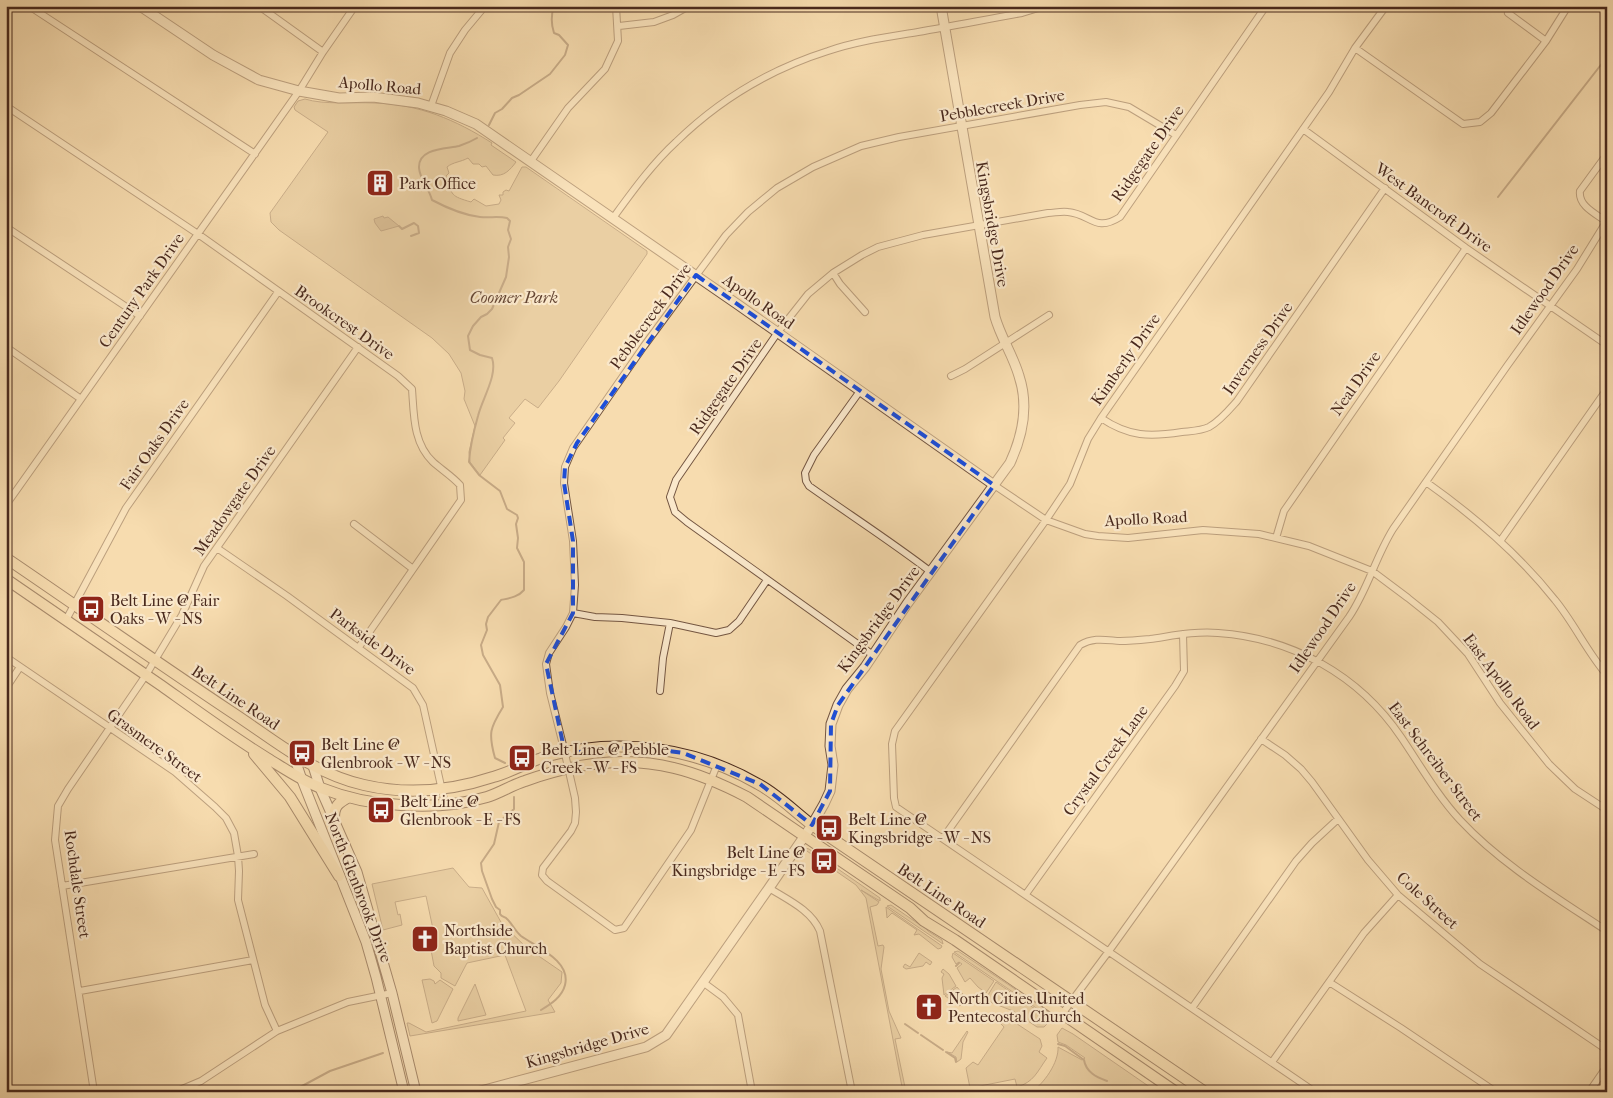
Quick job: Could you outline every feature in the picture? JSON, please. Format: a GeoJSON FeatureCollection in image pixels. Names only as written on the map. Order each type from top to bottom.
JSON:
{"type":"FeatureCollection","features":[{"type":"Feature","properties":{"kind":"main road","name":"Belt Line Road"},"geometry":{"type":"LineString","coordinates":[[6,558],[293,754],[313,766],[344,780],[365,786],[417,791],[442,790],[495,777],[547,756],[607,747],[642,747],[675,751],[717,765],[760,784],[812,825],[1205,1092]]}},
{"type":"Feature","properties":{"kind":"main road","name":"Belt Line Road"},"geometry":{"type":"LineString","coordinates":[[6,578],[247,745],[302,780],[349,797],[401,805],[445,804],[488,797],[522,781],[568,768],[594,764],[642,763],[676,768],[710,780],[747,797],[910,908],[924,921],[955,940],[1176,1092]]}},
{"type":"Feature","properties":{"kind":"main road"},"geometry":{"type":"LineString","coordinates":[[247,745],[290,797],[339,876]]}},
{"type":"Feature","properties":{"kind":"main road"},"geometry":{"type":"LineString","coordinates":[[334,818],[334,809],[339,802],[349,797]]}},
{"type":"Feature","properties":{"kind":"main road"},"geometry":{"type":"LineString","coordinates":[[955,940],[964,927]]}},
{"type":"Feature","properties":{"kind":"street"},"geometry":{"type":"LineString","coordinates":[[29,6],[255,154]]}},
{"type":"Feature","properties":{"kind":"street","name":"Apollo Road"},"geometry":{"type":"LineString","coordinates":[[140,6],[150,9],[213,55],[259,80],[299,92],[339,98],[373,97],[431,106],[476,124],[1046,520],[1078,532],[1114,538],[1203,530],[1241,532],[1309,546],[1372,571]]}},
{"type":"Feature","properties":{"kind":"street"},"geometry":{"type":"LineString","coordinates":[[259,6],[323,52]]}},
{"type":"Feature","properties":{"kind":"street","name":"Century Park Drive"},"geometry":{"type":"LineString","coordinates":[[6,505],[299,92],[323,52],[355,6]]}},
{"type":"Feature","properties":{"kind":"street"},"geometry":{"type":"LineString","coordinates":[[431,106],[450,53],[465,30],[485,6]]}},
{"type":"Feature","properties":{"kind":"street"},"geometry":{"type":"LineString","coordinates":[[531,161],[568,108],[605,69],[618,41],[616,6]]}},
{"type":"Feature","properties":{"kind":"street"},"geometry":{"type":"LineString","coordinates":[[618,26],[654,22],[690,6]]}},
{"type":"Feature","properties":{"kind":"street","name":"Kingsbridge Drive"},"geometry":{"type":"LineString","coordinates":[[481,1091],[651,1045],[666,1035],[704,983],[812,825],[830,791],[833,765],[830,746],[831,724],[838,705],[847,689],[1010,463],[1016,450],[1021,436],[1024,403],[1019,375],[995,318],[941,6]]}},
{"type":"Feature","properties":{"kind":"street"},"geometry":{"type":"LineString","coordinates":[[612,218],[675,142],[732,96],[766,76],[828,51],[867,40],[1022,13],[1045,6]]}},
{"type":"Feature","properties":{"kind":"street","name":"Ridgegate Drive"},"geometry":{"type":"LineString","coordinates":[[873,654],[767,580],[675,512],[670,496],[676,480],[778,332],[808,294],[833,272],[878,247],[923,235],[1048,213],[1068,212],[1099,224],[1111,222],[1120,217],[1266,6]]}},
{"type":"Feature","properties":{"kind":"street","name":"Kimberly Drive"},"geometry":{"type":"LineString","coordinates":[[943,838],[896,807],[892,744],[895,731],[1046,520],[1070,484],[1088,439],[1331,89],[1355,48],[1386,6]]}},
{"type":"Feature","properties":{"kind":"street"},"geometry":{"type":"LineString","coordinates":[[1355,48],[1463,124],[1480,122],[1491,113],[1546,41],[1568,6]]}},
{"type":"Feature","properties":{"kind":"street"},"geometry":{"type":"LineString","coordinates":[[1508,13],[1546,41]]}},
{"type":"Feature","properties":{"kind":"street","name":"Pebblecreek Drive"},"geometry":{"type":"LineString","coordinates":[[710,780],[691,830],[624,928],[615,930],[547,881],[542,875],[543,868],[575,823],[575,798],[550,693],[546,664],[549,653],[573,613],[575,585],[573,542],[564,483],[565,466],[577,442],[644,346],[726,235],[748,212],[777,188],[796,176],[861,146],[899,137],[1106,102],[1129,107],[1176,135]]}},
{"type":"Feature","properties":{"kind":"street","name":"Brookcrest Drive"},"geometry":{"type":"LineString","coordinates":[[6,106],[198,234],[358,347],[412,389],[417,436],[423,450],[433,462],[460,485],[461,500],[359,647]]}},
{"type":"Feature","properties":{"kind":"street","name":"West Bancroft Drive"},"geometry":{"type":"LineString","coordinates":[[1303,129],[1466,248],[1607,344]]}},
{"type":"Feature","properties":{"kind":"street"},"geometry":{"type":"LineString","coordinates":[[1607,154],[1580,190],[1582,202],[1607,222]]}},
{"type":"Feature","properties":{"kind":"street","name":"Inverness Drive"},"geometry":{"type":"LineString","coordinates":[[1102,418],[1115,428],[1135,434],[1154,435],[1208,427],[1224,415],[1237,401],[1385,188]]}},
{"type":"Feature","properties":{"kind":"street","name":"Idlewood Drive"},"geometry":{"type":"LineString","coordinates":[[1062,1014],[1360,601],[1382,547],[1607,222]]}},
{"type":"Feature","properties":{"kind":"street"},"geometry":{"type":"LineString","coordinates":[[6,226],[140,316]]}},
{"type":"Feature","properties":{"kind":"street","name":"Neal Drive"},"geometry":{"type":"LineString","coordinates":[[1276,538],[1284,510],[1466,248]]}},
{"type":"Feature","properties":{"kind":"street"},"geometry":{"type":"LineString","coordinates":[[833,272],[840,284],[865,312]]}},
{"type":"Feature","properties":{"kind":"street","name":"Fair Oaks Drive"},"geometry":{"type":"LineString","coordinates":[[66,620],[126,508],[278,292]]}},
{"type":"Feature","properties":{"kind":"street"},"geometry":{"type":"LineString","coordinates":[[951,376],[1049,315]]}},
{"type":"Feature","properties":{"kind":"street"},"geometry":{"type":"LineString","coordinates":[[6,347],[81,398]]}},
{"type":"Feature","properties":{"kind":"street","name":"Meadowgate Drive"},"geometry":{"type":"LineString","coordinates":[[146,675],[182,615],[201,573],[217,548],[358,347]]}},
{"type":"Feature","properties":{"kind":"street"},"geometry":{"type":"LineString","coordinates":[[1501,540],[1607,388]]}},
{"type":"Feature","properties":{"kind":"street"},"geometry":{"type":"LineString","coordinates":[[860,391],[814,455],[805,473],[806,481],[818,492],[930,572]]}},
{"type":"Feature","properties":{"kind":"street"},"geometry":{"type":"LineString","coordinates":[[1426,482],[1464,508],[1501,540],[1532,571],[1607,675]]}},
{"type":"Feature","properties":{"kind":"street"},"geometry":{"type":"LineString","coordinates":[[354,524],[414,569]]}},
{"type":"Feature","properties":{"kind":"street","name":"Parkside Drive"},"geometry":{"type":"LineString","coordinates":[[217,548],[359,647],[413,688],[423,705],[445,804]]}},
{"type":"Feature","properties":{"kind":"street","name":"East Apollo Road"},"geometry":{"type":"LineString","coordinates":[[1372,571],[1438,622],[1468,654],[1500,703],[1550,764],[1575,789],[1607,810]]}},
{"type":"Feature","properties":{"kind":"street"},"geometry":{"type":"LineString","coordinates":[[573,613],[670,624],[716,633],[729,630],[739,621],[767,580]]}},
{"type":"Feature","properties":{"kind":"street"},"geometry":{"type":"LineString","coordinates":[[660,690],[663,658],[670,624]]}},
{"type":"Feature","properties":{"kind":"street","name":"East Schreiber Street"},"geometry":{"type":"LineString","coordinates":[[943,838],[1080,645],[1088,640],[1097,638],[1131,640],[1183,634],[1216,633],[1256,638],[1318,660],[1353,684],[1378,708],[1401,736],[1424,774],[1459,819],[1490,849],[1547,893],[1607,931]]}},
{"type":"Feature","properties":{"kind":"street","name":"Crystal Creek Lane"},"geometry":{"type":"LineString","coordinates":[[1026,894],[1175,686],[1184,671],[1183,634]]}},
{"type":"Feature","properties":{"kind":"street","name":"Grasmere Street"},"geometry":{"type":"LineString","coordinates":[[6,657],[175,772],[226,818],[234,833],[238,856],[238,900],[265,1006],[277,1031]]}},
{"type":"Feature","properties":{"kind":"street"},"geometry":{"type":"LineString","coordinates":[[6,688],[20,667]]}},
{"type":"Feature","properties":{"kind":"street","name":"Rochdale Street"},"geometry":{"type":"LineString","coordinates":[[94,1092],[80,991],[55,840],[58,806],[146,675]]}},
{"type":"Feature","properties":{"kind":"street","name":"Cole Street"},"geometry":{"type":"LineString","coordinates":[[1261,739],[1285,755],[1301,769],[1368,860],[1398,895],[1480,964],[1607,1050]]}},
{"type":"Feature","properties":{"kind":"street","name":"North Glenbrook Drive"},"geometry":{"type":"LineString","coordinates":[[293,754],[366,942],[404,1092]]}},
{"type":"Feature","properties":{"kind":"street"},"geometry":{"type":"LineString","coordinates":[[710,780],[717,765]]}},
{"type":"Feature","properties":{"kind":"street","name":"North Glenbrook Drive"},"geometry":{"type":"LineString","coordinates":[[313,766],[320,788],[358,872],[392,993],[416,1092]]}},
{"type":"Feature","properties":{"kind":"street"},"geometry":{"type":"LineString","coordinates":[[1192,1008],[1296,861],[1338,819]]}},
{"type":"Feature","properties":{"kind":"street"},"geometry":{"type":"LineString","coordinates":[[943,838],[1315,1092]]}},
{"type":"Feature","properties":{"kind":"street"},"geometry":{"type":"LineString","coordinates":[[62,886],[254,854]]}},
{"type":"Feature","properties":{"kind":"street"},"geometry":{"type":"LineString","coordinates":[[769,888],[805,911],[814,919],[820,931],[852,1092]]}},
{"type":"Feature","properties":{"kind":"street"},"geometry":{"type":"LineString","coordinates":[[1272,1062],[1364,933],[1398,895]]}},
{"type":"Feature","properties":{"kind":"street"},"geometry":{"type":"LineString","coordinates":[[80,991],[253,960]]}},
{"type":"Feature","properties":{"kind":"street"},"geometry":{"type":"LineString","coordinates":[[1329,982],[1496,1092]]}},
{"type":"Feature","properties":{"kind":"street"},"geometry":{"type":"LineString","coordinates":[[704,983],[723,997],[738,1015],[752,1092]]}},
{"type":"Feature","properties":{"kind":"street"},"geometry":{"type":"LineString","coordinates":[[175,1092],[201,1081],[277,1031],[348,1002],[392,993]]}},
{"type":"Feature","properties":{"kind":"street"},"geometry":{"type":"LineString","coordinates":[[1589,1092],[1607,1066]]}},
{"type":"Feature","properties":{"kind":"highlighted area"},"geometry":{"type":"Polygon","coordinates":[[[696,275],[994,485],[838,705],[831,724],[830,791],[812,825],[760,784],[683,753],[642,747],[565,753],[546,664],[573,613],[573,541],[564,483],[565,467],[577,443],[696,275]]]}},
{"type":"Feature","properties":{"kind":"green space","name":"Coomer Park"},"geometry":{"type":"Polygon","coordinates":[[[305,99],[330,103],[406,106],[451,120],[492,143],[491,145],[516,162],[511,168],[500,175],[493,175],[486,166],[482,167],[479,164],[473,164],[468,158],[449,165],[447,167],[449,173],[446,176],[453,194],[471,202],[474,199],[486,206],[499,204],[501,200],[499,195],[503,195],[503,192],[506,190],[509,191],[522,167],[526,167],[647,251],[647,254],[559,381],[538,408],[525,399],[509,418],[515,423],[503,438],[505,440],[480,475],[470,462],[469,452],[475,426],[464,399],[465,391],[461,373],[449,354],[432,338],[279,230],[271,222],[270,213],[328,132],[295,110],[294,107],[298,101],[305,99]]]}},
{"type":"Feature","properties":{"kind":"green space"},"geometry":{"type":"Polygon","coordinates":[[[805,848],[880,898],[880,901],[861,890],[879,902],[877,905],[870,907],[878,946],[883,945],[884,947],[881,969],[889,1011],[901,1038],[895,1039],[906,1092],[903,1092],[866,898],[856,885],[805,848]]]}},
{"type":"Feature","properties":{"kind":"green space"},"geometry":{"type":"Polygon","coordinates":[[[453,868],[469,887],[482,888],[502,924],[527,948],[562,972],[561,983],[548,1000],[555,1012],[410,1036],[407,1023],[426,1032],[526,1011],[505,955],[467,963],[455,986],[441,978],[441,973],[434,966],[431,950],[437,948],[426,896],[395,902],[402,925],[383,930],[372,884],[453,868]]]}},
{"type":"Feature","properties":{"kind":"green space"},"geometry":{"type":"Polygon","coordinates":[[[891,905],[942,940],[943,944],[887,906],[891,905]]]}},
{"type":"Feature","properties":{"kind":"green space"},"geometry":{"type":"Polygon","coordinates":[[[886,907],[942,946],[941,948],[938,949],[919,934],[914,935],[917,930],[892,913],[887,918],[886,907]]]}},
{"type":"Feature","properties":{"kind":"green space"},"geometry":{"type":"Polygon","coordinates":[[[958,951],[1015,989],[1022,996],[1040,1005],[1049,1013],[1051,1018],[954,952],[958,951]]]}},
{"type":"Feature","properties":{"kind":"green space"},"geometry":{"type":"Polygon","coordinates":[[[919,953],[932,962],[930,965],[926,962],[923,966],[906,969],[903,967],[905,964],[910,967],[919,953]]]}},
{"type":"Feature","properties":{"kind":"green space"},"geometry":{"type":"Polygon","coordinates":[[[953,953],[994,981],[986,993],[970,978],[965,982],[957,968],[962,964],[959,962],[956,964],[952,957],[953,953]]]}},
{"type":"Feature","properties":{"kind":"green space"},"geometry":{"type":"Polygon","coordinates":[[[943,969],[949,974],[956,986],[944,995],[942,978],[944,974],[941,972],[943,969]]]}},
{"type":"Feature","properties":{"kind":"green space"},"geometry":{"type":"Polygon","coordinates":[[[430,979],[435,984],[440,980],[453,989],[437,1021],[432,1023],[422,980],[430,979]]]}},
{"type":"Feature","properties":{"kind":"green space"},"geometry":{"type":"Polygon","coordinates":[[[996,982],[1051,1020],[1044,1027],[1037,1027],[1013,1011],[985,1000],[996,982]]]}},
{"type":"Feature","properties":{"kind":"green space"},"geometry":{"type":"Polygon","coordinates":[[[475,984],[486,1015],[458,1021],[458,1018],[475,984]]]}},
{"type":"Feature","properties":{"kind":"green space"},"geometry":{"type":"Polygon","coordinates":[[[957,987],[966,998],[960,1006],[945,996],[957,987]]]}},
{"type":"Feature","properties":{"kind":"green space"},"geometry":{"type":"Polygon","coordinates":[[[1003,1018],[1008,1018],[1040,1039],[1042,1046],[1039,1052],[1047,1058],[1035,1076],[1023,1085],[1017,1087],[1015,1079],[970,1088],[966,1068],[973,1062],[978,1065],[1004,1027],[1000,1023],[1003,1018]]]}},
{"type":"Feature","properties":{"kind":"green space"},"geometry":{"type":"Polygon","coordinates":[[[1062,1028],[1157,1092],[1031,1092],[1041,1084],[1050,1072],[1058,1053],[1058,1047],[1082,1060],[1085,1058],[1058,1042],[1057,1035],[1062,1028]]]}},
{"type":"Feature","properties":{"kind":"green space"},"geometry":{"type":"Polygon","coordinates":[[[967,1031],[963,1042],[961,1059],[957,1062],[956,1057],[947,1052],[952,1053],[967,1031]]]}},
{"type":"Feature","properties":{"kind":"shaded area"},"geometry":{"type":"Polygon","coordinates":[[[383,216],[384,218],[388,217],[399,226],[381,231],[374,219],[383,216]]]}},
{"type":"Feature","properties":{"kind":"waterway"},"geometry":{"type":"LineString","coordinates":[[489,125],[495,113],[502,109],[512,98],[550,74],[565,55],[568,45],[553,30],[552,13],[554,6]]}},
{"type":"Feature","properties":{"kind":"waterway"},"geometry":{"type":"LineString","coordinates":[[1498,197],[1607,57]]}},
{"type":"Feature","properties":{"kind":"waterway"},"geometry":{"type":"LineString","coordinates":[[477,138],[459,146],[428,153],[420,161],[419,168],[432,200],[467,215],[504,217],[510,221],[508,230],[511,239],[508,247],[509,257],[506,277],[492,309],[481,317],[473,326],[468,336],[470,350],[492,358],[493,365],[491,379],[475,427],[469,462],[479,475],[500,491],[507,509],[517,515],[517,548],[524,562],[524,590],[516,596],[501,600],[488,617],[487,630],[481,645],[483,655],[500,685],[503,707],[495,720],[491,742],[495,758],[505,763]]}},
{"type":"Feature","properties":{"kind":"waterway"},"geometry":{"type":"LineString","coordinates":[[399,226],[402,229],[414,223],[418,226],[419,233],[411,236]]}},
{"type":"Feature","properties":{"kind":"waterway"},"geometry":{"type":"LineString","coordinates":[[514,797],[514,809],[499,822],[494,844],[481,863],[482,871],[492,899],[500,910],[500,915],[506,918],[521,936],[552,956],[563,969],[566,976],[564,989],[556,1000],[541,1010]]}},
{"type":"Feature","properties":{"kind":"waterway"},"geometry":{"type":"LineString","coordinates":[[956,966],[959,963]]}},
{"type":"Feature","properties":{"kind":"waterway"},"geometry":{"type":"LineString","coordinates":[[905,1024],[918,1033]]}},
{"type":"Feature","properties":{"kind":"waterway"},"geometry":{"type":"LineString","coordinates":[[921,1035],[943,1050]]}},
{"type":"Feature","properties":{"kind":"waterway"},"geometry":{"type":"LineString","coordinates":[[1058,1044],[1065,1046],[1084,1060],[1092,1074],[1107,1081]]}},
{"type":"Feature","properties":{"kind":"waterway"},"geometry":{"type":"LineString","coordinates":[[946,1052],[955,1058],[956,1062]]}},
{"type":"Feature","properties":{"kind":"waterway"},"geometry":{"type":"LineString","coordinates":[[291,1092],[330,1071],[383,1053]]}},
{"type":"Feature","properties":{"kind":"place","name":"Park Office"},"geometry":{"type":"Point","coordinates":[380,183]}},
{"type":"Feature","properties":{"kind":"place","name":"Belt Line @ Fair Oaks - W - NS"},"geometry":{"type":"Point","coordinates":[91,609]}},
{"type":"Feature","properties":{"kind":"place","name":"Belt Line @ Glenbrook - W - NS"},"geometry":{"type":"Point","coordinates":[302,753]}},
{"type":"Feature","properties":{"kind":"place","name":"Belt Line @ Pebble Creek - W - FS"},"geometry":{"type":"Point","coordinates":[522,758]}},
{"type":"Feature","properties":{"kind":"place","name":"Belt Line @ Glenbrook - E - FS"},"geometry":{"type":"Point","coordinates":[381,810]}},
{"type":"Feature","properties":{"kind":"place","name":"Belt Line @ Kingsbridge - W - NS"},"geometry":{"type":"Point","coordinates":[829,828]}},
{"type":"Feature","properties":{"kind":"place","name":"Belt Line @ Kingsbridge - E - FS"},"geometry":{"type":"Point","coordinates":[824,861]}},
{"type":"Feature","properties":{"kind":"place","name":"Northside Baptist Church"},"geometry":{"type":"Point","coordinates":[425,939]}},
{"type":"Feature","properties":{"kind":"place","name":"North Cities United Pentecostal Church"},"geometry":{"type":"Point","coordinates":[929,1007]}}]}
